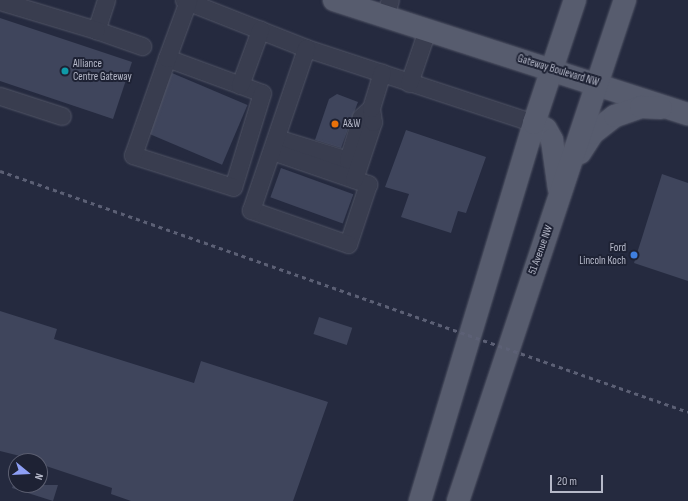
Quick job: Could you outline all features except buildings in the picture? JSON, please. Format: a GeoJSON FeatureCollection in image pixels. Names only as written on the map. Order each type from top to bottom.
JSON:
{"type":"FeatureCollection","features":[{"type":"Feature","properties":{"kind":"main road","name":"Gateway Boulevard NW"},"geometry":{"type":"LineString","coordinates":[[334,0],[387,8],[428,30],[597,82],[680,111]]}},
{"type":"Feature","properties":{"kind":"main road"},"geometry":{"type":"LineString","coordinates":[[420,501],[534,123],[575,0]]}},
{"type":"Feature","properties":{"kind":"main road","name":"51 Avenue NW"},"geometry":{"type":"LineString","coordinates":[[458,501],[625,0]]}},
{"type":"Feature","properties":{"kind":"main road"},"geometry":{"type":"LineString","coordinates":[[560,198],[583,146],[605,122],[641,107],[680,111]]}},
{"type":"Feature","properties":{"kind":"main road"},"geometry":{"type":"LineString","coordinates":[[534,123],[546,129],[552,140],[560,198]]}},
{"type":"Feature","properties":{"kind":"street"},"geometry":{"type":"LineString","coordinates":[[96,30],[106,0]]}},
{"type":"Feature","properties":{"kind":"street"},"geometry":{"type":"LineString","coordinates":[[0,1],[96,30],[142,46]]}},
{"type":"Feature","properties":{"kind":"street"},"geometry":{"type":"LineString","coordinates":[[167,58],[262,94],[233,187],[133,154],[186,1],[306,48],[534,123]]}},
{"type":"Feature","properties":{"kind":"street"},"geometry":{"type":"LineString","coordinates":[[240,85],[260,30]]}},
{"type":"Feature","properties":{"kind":"street"},"geometry":{"type":"LineString","coordinates":[[409,83],[428,30]]}},
{"type":"Feature","properties":{"kind":"street"},"geometry":{"type":"LineString","coordinates":[[274,144],[368,184],[348,244],[251,210],[306,48]]}},
{"type":"Feature","properties":{"kind":"street"},"geometry":{"type":"LineString","coordinates":[[354,179],[373,122],[371,108],[382,73]]}},
{"type":"Feature","properties":{"kind":"street"},"geometry":{"type":"LineString","coordinates":[[0,96],[62,116]]}},
{"type":"Feature","properties":{"kind":"street"},"geometry":{"type":"LineString","coordinates":[[274,144],[348,160],[362,117],[371,108]]}},
{"type":"Feature","properties":{"kind":"railway"},"geometry":{"type":"LineString","coordinates":[[0,171],[688,412]]}},
{"type":"Feature","properties":{"kind":"place","name":"Alliance Centre Gateway"},"geometry":{"type":"Point","coordinates":[65,71]}},
{"type":"Feature","properties":{"kind":"place","name":"A&W"},"geometry":{"type":"Point","coordinates":[335,124]}},
{"type":"Feature","properties":{"kind":"place","name":"Ford Lincoln Koch"},"geometry":{"type":"Point","coordinates":[634,255]}}]}
